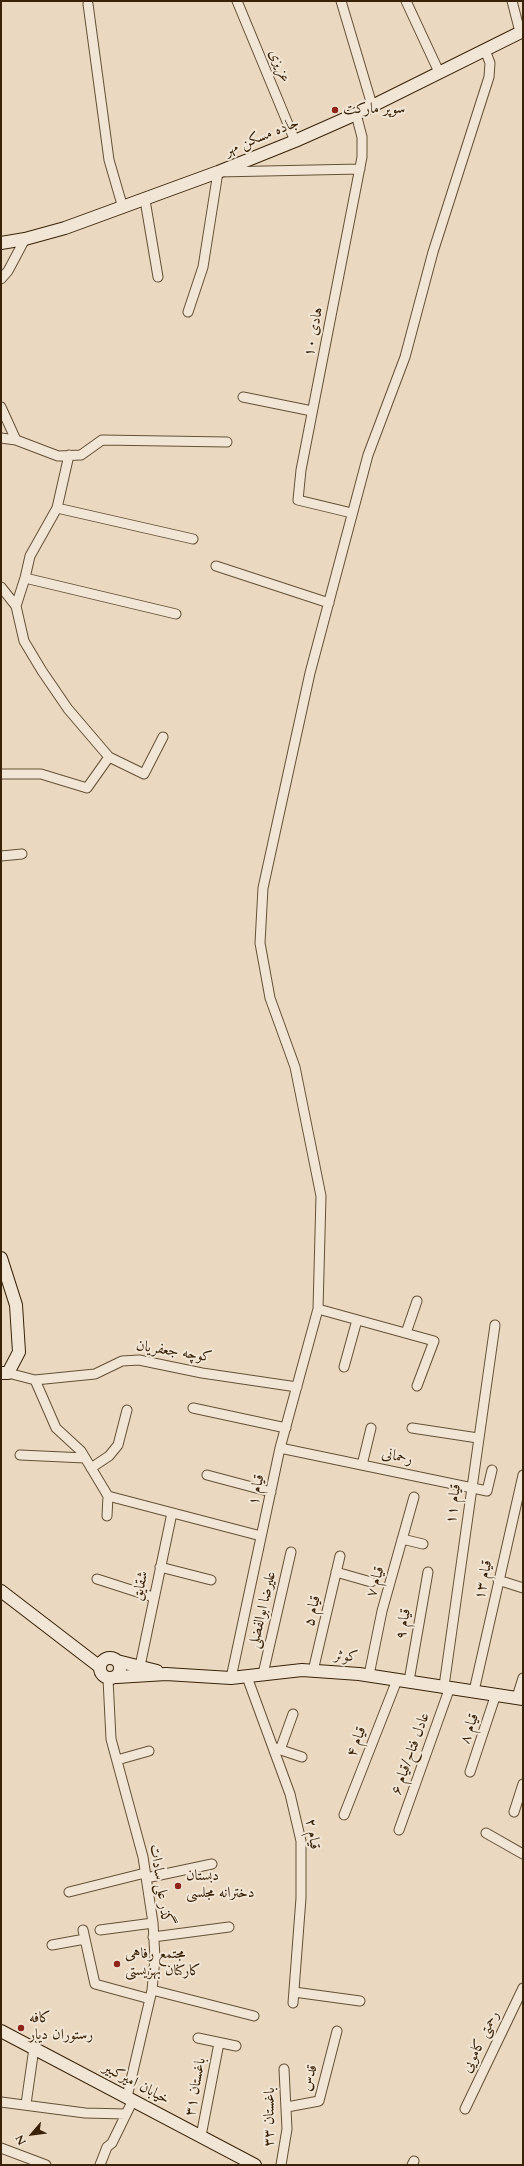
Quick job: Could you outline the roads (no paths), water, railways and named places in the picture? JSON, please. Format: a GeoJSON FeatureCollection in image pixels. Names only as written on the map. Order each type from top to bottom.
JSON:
{"type":"FeatureCollection","features":[{"type":"Feature","properties":{"kind":"main road","name":"جاده مسکن مهر"},"geometry":{"type":"LineString","coordinates":[[1,243],[25,240],[123,208],[295,141],[356,114],[522,31]]}},
{"type":"Feature","properties":{"kind":"main road"},"geometry":{"type":"LineString","coordinates":[[1,1258],[16,1305],[19,1352],[5,1373]]}},
{"type":"Feature","properties":{"kind":"main road"},"geometry":{"type":"LineString","coordinates":[[1,1591],[100,1666]]}},
{"type":"Feature","properties":{"kind":"main road"},"geometry":{"type":"LineString","coordinates":[[72,1645],[166,1674]]}},
{"type":"Feature","properties":{"kind":"main road"},"geometry":{"type":"LineString","coordinates":[[114,1659],[104,1660],[100,1666],[100,1672],[112,1678],[166,1674]]}},
{"type":"Feature","properties":{"kind":"main road"},"geometry":{"type":"LineString","coordinates":[[112,1678],[120,1672],[121,1666],[114,1659]]}},
{"type":"Feature","properties":{"kind":"main road","name":"کوثر"},"geometry":{"type":"LineString","coordinates":[[166,1674],[231,1678],[263,1674],[313,1671],[403,1680],[520,1698]]}},
{"type":"Feature","properties":{"kind":"main road","name":"خیابان امیرکبیر"},"geometry":{"type":"LineString","coordinates":[[1,2032],[130,2098],[255,2165]]}},
{"type":"Feature","properties":{"kind":"street","name":"عزیزی"},"geometry":{"type":"LineString","coordinates":[[237,1],[295,141]]}},
{"type":"Feature","properties":{"kind":"street"},"geometry":{"type":"LineString","coordinates":[[341,1],[372,105]]}},
{"type":"Feature","properties":{"kind":"street"},"geometry":{"type":"LineString","coordinates":[[406,1],[439,72]]}},
{"type":"Feature","properties":{"kind":"street"},"geometry":{"type":"LineString","coordinates":[[512,1],[522,31]]}},
{"type":"Feature","properties":{"kind":"street"},"geometry":{"type":"LineString","coordinates":[[88,4],[109,160],[123,208]]}},
{"type":"Feature","properties":{"kind":"street","name":"قیام ۱"},"geometry":{"type":"LineString","coordinates":[[231,1678],[280,1448],[318,1309],[321,1196],[295,1067],[270,998],[260,943],[263,888],[310,673],[368,454],[404,357],[433,252],[488,84],[490,64],[486,50]]}},
{"type":"Feature","properties":{"kind":"street","name":"هادی ۱۰"},"geometry":{"type":"LineString","coordinates":[[352,513],[298,500],[301,470],[312,411],[362,157],[362,137],[356,114]]}},
{"type":"Feature","properties":{"kind":"street"},"geometry":{"type":"LineString","coordinates":[[188,312],[203,267],[218,172],[360,169]]}},
{"type":"Feature","properties":{"kind":"street"},"geometry":{"type":"LineString","coordinates":[[145,200],[158,276]]}},
{"type":"Feature","properties":{"kind":"street"},"geometry":{"type":"LineString","coordinates":[[1,279],[8,271],[25,240]]}},
{"type":"Feature","properties":{"kind":"street"},"geometry":{"type":"LineString","coordinates":[[243,397],[312,411]]}},
{"type":"Feature","properties":{"kind":"street"},"geometry":{"type":"LineString","coordinates":[[1,407],[16,440]]}},
{"type":"Feature","properties":{"kind":"street"},"geometry":{"type":"LineString","coordinates":[[1,438],[16,440],[58,456],[81,455],[102,440],[227,442]]}},
{"type":"Feature","properties":{"kind":"street"},"geometry":{"type":"LineString","coordinates":[[16,606],[30,556],[57,508],[69,455]]}},
{"type":"Feature","properties":{"kind":"street"},"geometry":{"type":"LineString","coordinates":[[57,508],[193,539]]}},
{"type":"Feature","properties":{"kind":"street"},"geometry":{"type":"LineString","coordinates":[[216,566],[328,603]]}},
{"type":"Feature","properties":{"kind":"street"},"geometry":{"type":"LineString","coordinates":[[25,578],[176,614]]}},
{"type":"Feature","properties":{"kind":"street"},"geometry":{"type":"LineString","coordinates":[[1,587],[16,606],[24,640],[42,671],[68,709],[109,757],[144,774],[163,737]]}},
{"type":"Feature","properties":{"kind":"street"},"geometry":{"type":"LineString","coordinates":[[1,774],[41,774],[87,788],[109,757]]}},
{"type":"Feature","properties":{"kind":"street"},"geometry":{"type":"LineString","coordinates":[[1,856],[22,854]]}},
{"type":"Feature","properties":{"kind":"street"},"geometry":{"type":"LineString","coordinates":[[406,1333],[416,1301]]}},
{"type":"Feature","properties":{"kind":"street"},"geometry":{"type":"LineString","coordinates":[[318,1309],[434,1341],[417,1386]]}},
{"type":"Feature","properties":{"kind":"street"},"geometry":{"type":"LineString","coordinates":[[344,1366],[357,1320]]}},
{"type":"Feature","properties":{"kind":"street","name":"قیام ۱۱"},"geometry":{"type":"LineString","coordinates":[[447,1687],[471,1487],[495,1325]]}},
{"type":"Feature","properties":{"kind":"street","name":"کوچه جعفریان"},"geometry":{"type":"LineString","coordinates":[[5,1373],[35,1380],[95,1374],[122,1361],[139,1360],[297,1388]]}},
{"type":"Feature","properties":{"kind":"street"},"geometry":{"type":"LineString","coordinates":[[35,1380],[56,1428],[81,1451],[108,1496],[107,1516]]}},
{"type":"Feature","properties":{"kind":"street"},"geometry":{"type":"LineString","coordinates":[[194,1408],[286,1428]]}},
{"type":"Feature","properties":{"kind":"street"},"geometry":{"type":"LineString","coordinates":[[91,1468],[109,1456],[118,1445],[127,1410]]}},
{"type":"Feature","properties":{"kind":"street"},"geometry":{"type":"LineString","coordinates":[[362,1464],[370,1428]]}},
{"type":"Feature","properties":{"kind":"street"},"geometry":{"type":"LineString","coordinates":[[412,1428],[478,1438]]}},
{"type":"Feature","properties":{"kind":"street","name":"رحمانی"},"geometry":{"type":"LineString","coordinates":[[280,1448],[487,1491],[492,1470]]}},
{"type":"Feature","properties":{"kind":"street"},"geometry":{"type":"LineString","coordinates":[[20,1455],[85,1458]]}},
{"type":"Feature","properties":{"kind":"street"},"geometry":{"type":"LineString","coordinates":[[207,1475],[271,1492]]}},
{"type":"Feature","properties":{"kind":"street","name":"قیام ۱۳"},"geometry":{"type":"LineString","coordinates":[[474,1691],[498,1580],[519,1506],[523,1475]]}},
{"type":"Feature","properties":{"kind":"street"},"geometry":{"type":"LineString","coordinates":[[108,1496],[261,1536]]}},
{"type":"Feature","properties":{"kind":"street","name":"قیام ۷"},"geometry":{"type":"LineString","coordinates":[[369,1676],[382,1611],[414,1497]]}},
{"type":"Feature","properties":{"kind":"street","name":"شقایق"},"geometry":{"type":"LineString","coordinates":[[140,1666],[153,1596],[172,1513]]}},
{"type":"Feature","properties":{"kind":"street"},"geometry":{"type":"LineString","coordinates":[[402,1540],[423,1544]]}},
{"type":"Feature","properties":{"kind":"street","name":"علیرضا ابوالفضلی"},"geometry":{"type":"LineString","coordinates":[[263,1674],[291,1552]]}},
{"type":"Feature","properties":{"kind":"street","name":"قیام ۵"},"geometry":{"type":"LineString","coordinates":[[313,1671],[340,1556]]}},
{"type":"Feature","properties":{"kind":"street"},"geometry":{"type":"LineString","coordinates":[[160,1566],[211,1580]]}},
{"type":"Feature","properties":{"kind":"street"},"geometry":{"type":"LineString","coordinates":[[336,1572],[371,1582]]}},
{"type":"Feature","properties":{"kind":"street","name":"قیام ۹"},"geometry":{"type":"LineString","coordinates":[[403,1680],[428,1572]]}},
{"type":"Feature","properties":{"kind":"street"},"geometry":{"type":"LineString","coordinates":[[97,1579],[153,1596]]}},
{"type":"Feature","properties":{"kind":"street"},"geometry":{"type":"LineString","coordinates":[[498,1580],[523,1588]]}},
{"type":"Feature","properties":{"kind":"street","name":"قیام ۲"},"geometry":{"type":"LineString","coordinates":[[246,1677],[277,1749],[290,1794],[301,1841],[301,1898],[293,2003]]}},
{"type":"Feature","properties":{"kind":"street","name":"گذر علی سادات"},"geometry":{"type":"LineString","coordinates":[[100,2165],[107,2147],[112,2144],[126,2114],[152,1990],[155,1958],[153,1923],[143,1857],[111,1739],[112,1678]]}},
{"type":"Feature","properties":{"kind":"street"},"geometry":{"type":"LineString","coordinates":[[520,1698],[523,1678]]}},
{"type":"Feature","properties":{"kind":"street","name":"قیام ۴"},"geometry":{"type":"LineString","coordinates":[[344,1815],[403,1680]]}},
{"type":"Feature","properties":{"kind":"street","name":"عادل فتاح/قیام ۶"},"geometry":{"type":"LineString","coordinates":[[399,1830],[447,1687]]}},
{"type":"Feature","properties":{"kind":"street","name":"قیام ۸"},"geometry":{"type":"LineString","coordinates":[[470,1772],[496,1694]]}},
{"type":"Feature","properties":{"kind":"street"},"geometry":{"type":"LineString","coordinates":[[293,1714],[277,1749],[302,1757]]}},
{"type":"Feature","properties":{"kind":"street"},"geometry":{"type":"LineString","coordinates":[[117,1760],[149,1751]]}},
{"type":"Feature","properties":{"kind":"street"},"geometry":{"type":"LineString","coordinates":[[514,1812],[523,1784]]}},
{"type":"Feature","properties":{"kind":"street"},"geometry":{"type":"LineString","coordinates":[[486,1834],[523,1854]]}},
{"type":"Feature","properties":{"kind":"street"},"geometry":{"type":"LineString","coordinates":[[69,1892],[212,1864]]}},
{"type":"Feature","properties":{"kind":"street"},"geometry":{"type":"LineString","coordinates":[[100,1930],[153,1923]]}},
{"type":"Feature","properties":{"kind":"street"},"geometry":{"type":"LineString","coordinates":[[153,1937],[229,1927]]}},
{"type":"Feature","properties":{"kind":"street"},"geometry":{"type":"LineString","coordinates":[[52,1945],[84,1934],[95,1984],[150,2000]]}},
{"type":"Feature","properties":{"kind":"street","name":"رحمتی کامویی"},"geometry":{"type":"LineString","coordinates":[[465,2109],[523,1988]]}},
{"type":"Feature","properties":{"kind":"street"},"geometry":{"type":"LineString","coordinates":[[152,1990],[254,2016]]}},
{"type":"Feature","properties":{"kind":"street"},"geometry":{"type":"LineString","coordinates":[[294,1992],[360,2001]]}},
{"type":"Feature","properties":{"kind":"street","name":"قدس"},"geometry":{"type":"LineString","coordinates":[[287,2107],[318,2101],[337,2031]]}},
{"type":"Feature","properties":{"kind":"street"},"geometry":{"type":"LineString","coordinates":[[198,2038],[236,2046]]}},
{"type":"Feature","properties":{"kind":"street","name":"باغستان ۳۱"},"geometry":{"type":"LineString","coordinates":[[201,2136],[219,2043]]}},
{"type":"Feature","properties":{"kind":"street"},"geometry":{"type":"LineString","coordinates":[[26,2104],[34,2048]]}},
{"type":"Feature","properties":{"kind":"street","name":"باغستان ۳۳"},"geometry":{"type":"LineString","coordinates":[[281,2165],[287,2140],[287,2107],[284,2069]]}},
{"type":"Feature","properties":{"kind":"street"},"geometry":{"type":"LineString","coordinates":[[1,2102],[26,2104],[85,2113],[126,2114]]}},
{"type":"Feature","properties":{"kind":"street"},"geometry":{"type":"LineString","coordinates":[[1,2148],[46,2165]]}},
{"type":"Feature","properties":{"kind":"place","name":"سوپر مارکت"},"geometry":{"type":"Point","coordinates":[335,110]}},
{"type":"Feature","properties":{"kind":"place","name":"دبستان دخترانه مجلسی"},"geometry":{"type":"Point","coordinates":[178,1886]}},
{"type":"Feature","properties":{"kind":"place","name":"مجتمع رفاهی کارکنان بهزیستی"},"geometry":{"type":"Point","coordinates":[117,1964]}},
{"type":"Feature","properties":{"kind":"place","name":"کافه رستوران دیار"},"geometry":{"type":"Point","coordinates":[21,2028]}}]}
